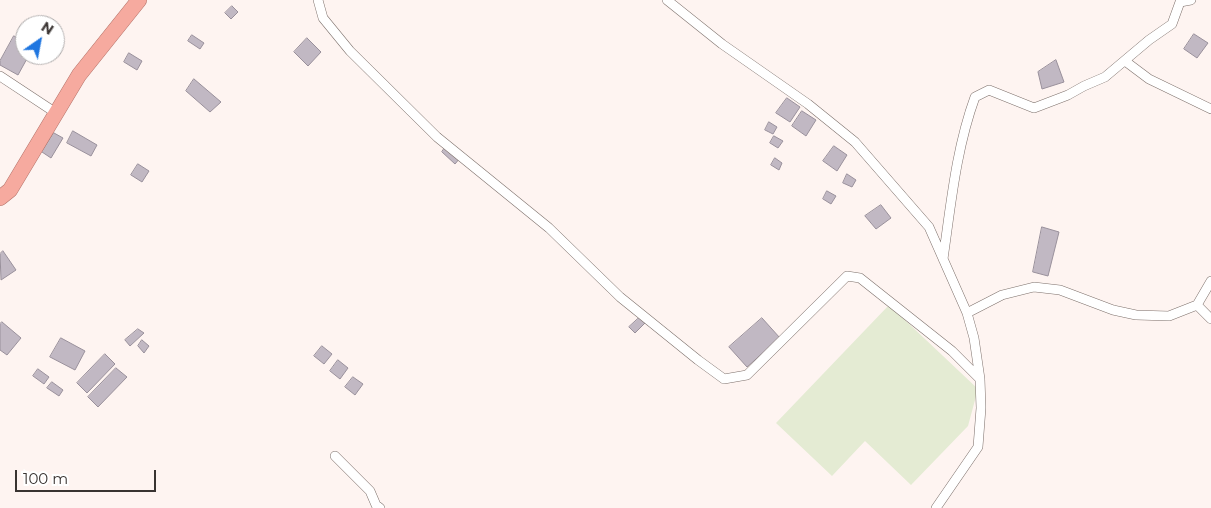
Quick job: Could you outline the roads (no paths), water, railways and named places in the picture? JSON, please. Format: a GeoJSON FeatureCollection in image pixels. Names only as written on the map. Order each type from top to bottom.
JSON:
{"type":"FeatureCollection","features":[{"type":"Feature","properties":{"kind":"highway"},"geometry":{"type":"LineString","coordinates":[[0,198],[10,190],[79,75],[139,0]]}},
{"type":"Feature","properties":{"kind":"street"},"geometry":{"type":"LineString","coordinates":[[318,0],[323,18],[350,51],[437,137],[549,228],[620,297],[724,379],[746,375],[815,310],[847,276],[860,278],[952,351],[980,379]]}},
{"type":"Feature","properties":{"kind":"street"},"geometry":{"type":"LineString","coordinates":[[667,0],[722,44],[808,104],[855,142],[929,227],[967,312],[974,338],[980,379],[981,408],[978,448],[936,508]]}},
{"type":"Feature","properties":{"kind":"street"},"geometry":{"type":"LineString","coordinates":[[943,259],[958,158],[969,114],[976,97],[989,90],[1034,108],[1068,95],[1105,76],[1125,61],[1172,24],[1180,2],[1191,0]]}},
{"type":"Feature","properties":{"kind":"street"},"geometry":{"type":"LineString","coordinates":[[1125,61],[1149,79],[1211,109]]}},
{"type":"Feature","properties":{"kind":"street"},"geometry":{"type":"LineString","coordinates":[[0,76],[56,113]]}},
{"type":"Feature","properties":{"kind":"street"},"geometry":{"type":"LineString","coordinates":[[967,312],[1002,295],[1034,287],[1060,290],[1113,310],[1136,315],[1169,316],[1197,306],[1211,281]]}},
{"type":"Feature","properties":{"kind":"street"},"geometry":{"type":"LineString","coordinates":[[1197,306],[1211,319]]}},
{"type":"Feature","properties":{"kind":"street"},"geometry":{"type":"LineString","coordinates":[[335,456],[370,491],[376,505],[380,508]]}}]}
